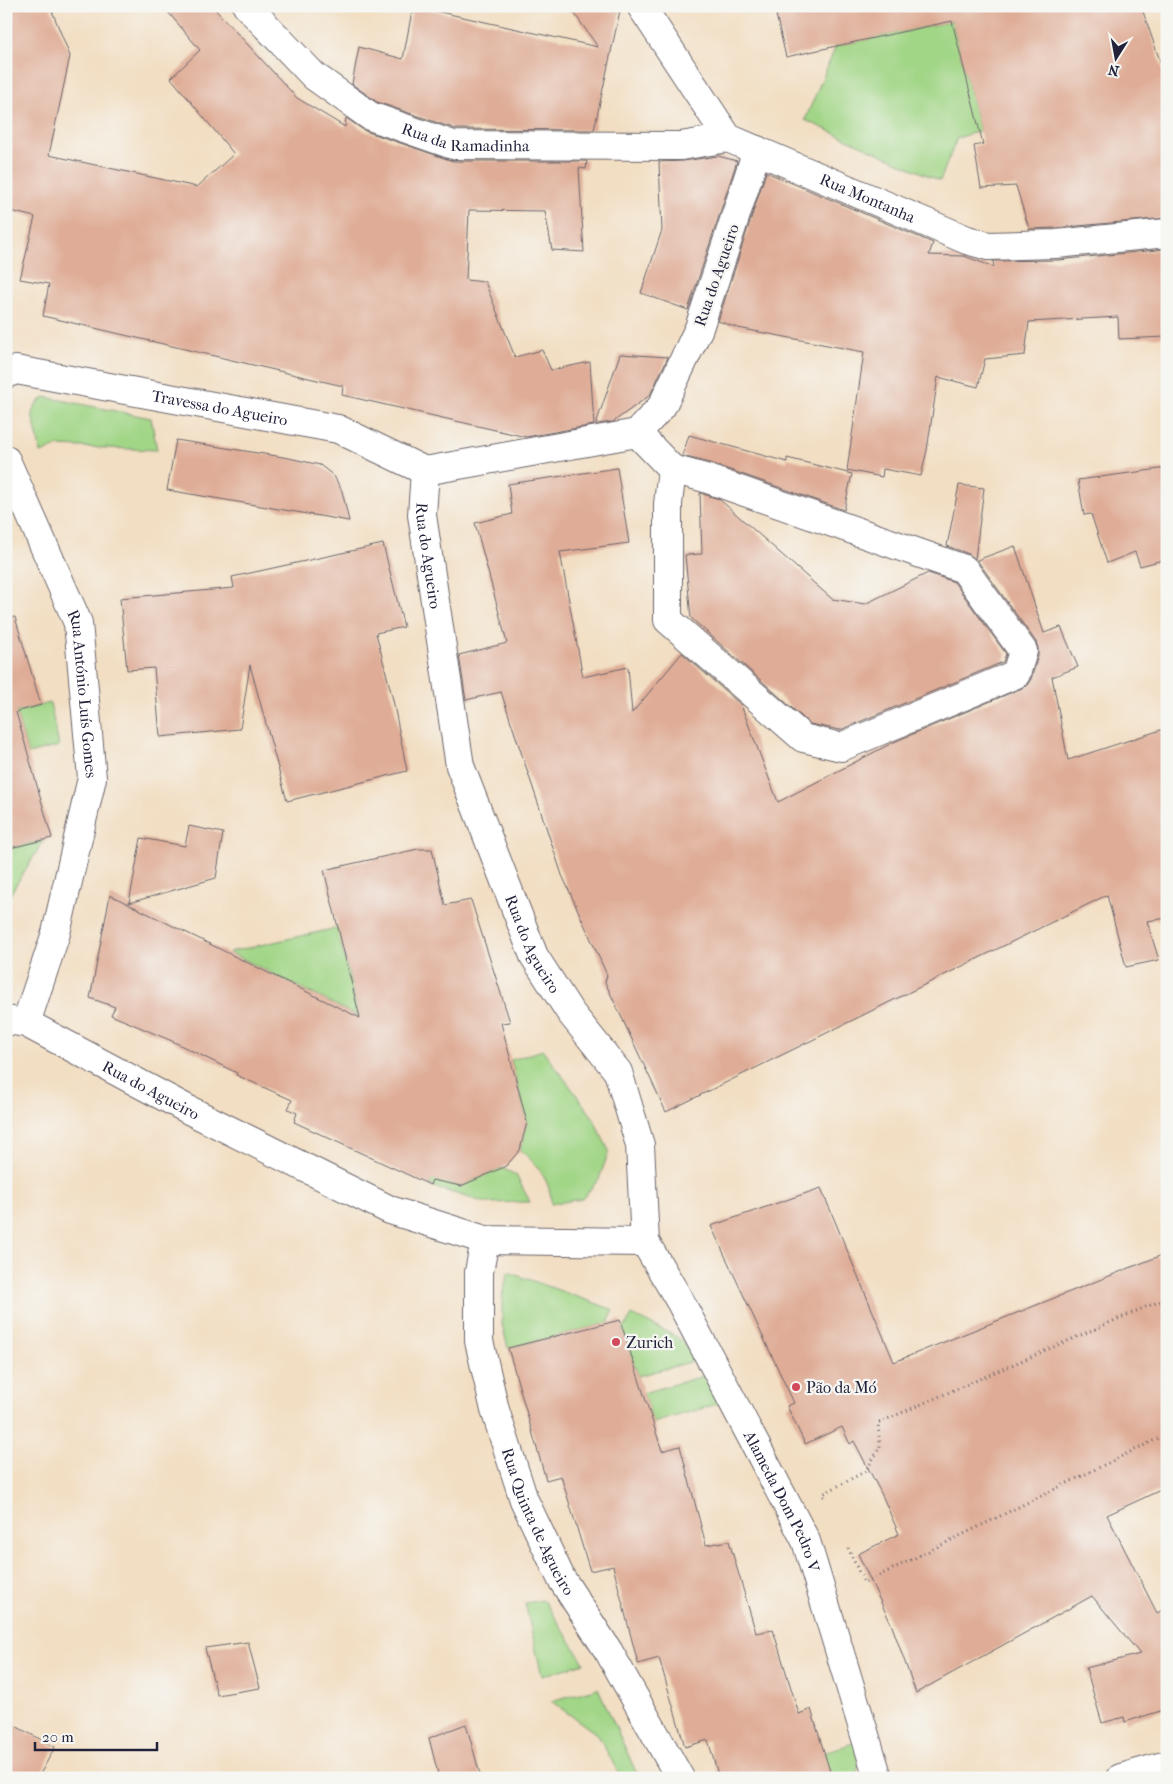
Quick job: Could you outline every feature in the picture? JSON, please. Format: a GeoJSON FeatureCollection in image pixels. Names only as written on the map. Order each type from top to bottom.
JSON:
{"type":"FeatureCollection","features":[{"type":"Feature","properties":{"kind":"street","name":"Rua da Ramadinha"},"geometry":{"type":"LineString","coordinates":[[247,6],[314,76],[370,116],[453,145],[681,146],[728,138]]}},
{"type":"Feature","properties":{"kind":"street"},"geometry":{"type":"LineString","coordinates":[[641,6],[728,138]]}},
{"type":"Feature","properties":{"kind":"street","name":"Rua Montanha"},"geometry":{"type":"LineString","coordinates":[[728,138],[967,240],[988,246],[1056,244],[1167,233]]}},
{"type":"Feature","properties":{"kind":"street","name":"Rua do Agueiro"},"geometry":{"type":"LineString","coordinates":[[637,434],[662,406],[699,328],[757,150]]}},
{"type":"Feature","properties":{"kind":"street","name":"Travessa do Agueiro"},"geometry":{"type":"LineString","coordinates":[[6,374],[16,370],[338,429],[425,471]]}},
{"type":"Feature","properties":{"kind":"street"},"geometry":{"type":"LineString","coordinates":[[425,471],[637,434],[672,468],[964,569],[1023,651],[1016,674],[840,747],[802,738],[668,620],[668,504],[672,468]]}},
{"type":"Feature","properties":{"kind":"street","name":"Rua António Luís Gomes"},"geometry":{"type":"LineString","coordinates":[[6,460],[78,623],[92,778],[56,933],[16,1021]]}},
{"type":"Feature","properties":{"kind":"street","name":"Rua do Agueiro"},"geometry":{"type":"LineString","coordinates":[[16,1021],[390,1210],[485,1240],[645,1242],[640,1145],[618,1072],[570,1012],[534,956],[460,766],[422,515],[425,471]]}},
{"type":"Feature","properties":{"kind":"street","name":"Rua Quinta de Agueiro"},"geometry":{"type":"LineString","coordinates":[[485,1240],[479,1272],[479,1341],[495,1410],[524,1500],[561,1578],[609,1652],[680,1778]]}},
{"type":"Feature","properties":{"kind":"street","name":"Alameda Dom Pedro V"},"geometry":{"type":"LineString","coordinates":[[645,1242],[680,1301],[806,1541],[878,1778]]}},
{"type":"Feature","properties":{"kind":"street"},"geometry":{"type":"LineString","coordinates":[[1121,1778],[1167,1764]]}},
{"type":"Feature","properties":{"kind":"path"},"geometry":{"type":"LineString","coordinates":[[827,1503],[823,1494],[866,1471],[880,1447],[878,1423],[1167,1299]]}},
{"type":"Feature","properties":{"kind":"path"},"geometry":{"type":"LineString","coordinates":[[848,1547],[864,1583],[1167,1434]]}},
{"type":"Feature","properties":{"kind":"green space"},"geometry":{"type":"Polygon","coordinates":[[[952,21],[980,131],[957,138],[940,181],[805,120],[836,46],[952,21]]]}},
{"type":"Feature","properties":{"kind":"green space"},"geometry":{"type":"Polygon","coordinates":[[[45,397],[151,418],[157,450],[57,446],[41,453],[32,413],[36,404],[45,397]]]}},
{"type":"Feature","properties":{"kind":"green space"},"geometry":{"type":"Polygon","coordinates":[[[50,703],[59,746],[28,754],[16,712],[50,703]]]}},
{"type":"Feature","properties":{"kind":"green space"},"geometry":{"type":"Polygon","coordinates":[[[44,840],[6,901],[6,849],[44,840]]]}},
{"type":"Feature","properties":{"kind":"green space"},"geometry":{"type":"Polygon","coordinates":[[[337,928],[359,1017],[229,952],[337,928]]]}},
{"type":"Feature","properties":{"kind":"green space"},"geometry":{"type":"Polygon","coordinates":[[[543,1050],[592,1116],[609,1151],[599,1179],[582,1199],[551,1204],[549,1188],[542,1174],[520,1150],[527,1122],[511,1060],[543,1050]]]}},
{"type":"Feature","properties":{"kind":"green space"},"geometry":{"type":"Polygon","coordinates":[[[502,1168],[516,1175],[530,1202],[487,1203],[430,1185],[432,1179],[461,1186],[502,1168]]]}},
{"type":"Feature","properties":{"kind":"green space"},"geometry":{"type":"Polygon","coordinates":[[[508,1272],[614,1310],[608,1323],[508,1348],[502,1325],[502,1296],[508,1272]]]}},
{"type":"Feature","properties":{"kind":"green space"},"geometry":{"type":"Polygon","coordinates":[[[632,1315],[679,1338],[698,1360],[638,1376],[623,1330],[632,1315]]]}},
{"type":"Feature","properties":{"kind":"green space"},"geometry":{"type":"Polygon","coordinates":[[[707,1375],[721,1403],[653,1423],[643,1393],[707,1375]]]}},
{"type":"Feature","properties":{"kind":"green space"},"geometry":{"type":"Polygon","coordinates":[[[544,1600],[584,1663],[542,1676],[525,1603],[544,1600]]]}},
{"type":"Feature","properties":{"kind":"green space"},"geometry":{"type":"Polygon","coordinates":[[[598,1688],[636,1772],[658,1778],[621,1778],[598,1735],[551,1701],[598,1688]]]}},
{"type":"Feature","properties":{"kind":"green space"},"geometry":{"type":"Polygon","coordinates":[[[857,1742],[862,1759],[854,1778],[832,1778],[824,1752],[857,1742]]]}},
{"type":"Feature","properties":{"kind":"building"},"geometry":{"type":"Polygon","coordinates":[[[6,6],[50,6],[70,56],[49,155],[197,187],[234,154],[171,78],[200,50],[163,6],[212,6],[297,98],[345,127],[346,118],[365,131],[453,161],[587,161],[586,169],[579,168],[584,252],[552,250],[545,211],[469,210],[466,280],[485,282],[515,357],[542,350],[551,370],[590,362],[594,425],[526,437],[342,395],[343,386],[43,316],[49,284],[20,279],[35,217],[6,210],[6,6]]]}},
{"type":"Feature","properties":{"kind":"building"},"geometry":{"type":"Polygon","coordinates":[[[413,6],[598,47],[569,6],[621,6],[594,130],[456,129],[377,102],[352,84],[359,47],[403,59],[413,6]]]}},
{"type":"Feature","properties":{"kind":"building"},"geometry":{"type":"Polygon","coordinates":[[[774,6],[1141,6],[1167,81],[1167,218],[1029,229],[1016,186],[981,188],[974,146],[983,144],[952,21],[786,57],[774,6]]]}},
{"type":"Feature","properties":{"kind":"building"},"geometry":{"type":"Polygon","coordinates":[[[718,156],[737,161],[688,310],[641,293],[662,230],[659,162],[718,156]]]}},
{"type":"Feature","properties":{"kind":"building"},"geometry":{"type":"Polygon","coordinates":[[[766,172],[933,243],[929,255],[964,256],[994,267],[993,261],[1058,260],[1167,249],[1167,337],[1119,339],[1118,317],[1029,322],[1025,355],[985,359],[978,387],[938,377],[927,450],[921,476],[883,469],[882,477],[847,470],[864,352],[738,328],[718,321],[766,172]]]}},
{"type":"Feature","properties":{"kind":"building"},"geometry":{"type":"Polygon","coordinates":[[[620,354],[668,357],[650,395],[613,422],[596,424],[620,354]]]}},
{"type":"Feature","properties":{"kind":"building"},"geometry":{"type":"Polygon","coordinates":[[[689,435],[787,462],[787,458],[852,474],[844,510],[710,463],[682,456],[689,435]]]}},
{"type":"Feature","properties":{"kind":"building"},"geometry":{"type":"Polygon","coordinates":[[[176,440],[289,458],[320,465],[334,476],[342,491],[349,521],[167,490],[176,440]]]}},
{"type":"Feature","properties":{"kind":"building"},"geometry":{"type":"Polygon","coordinates":[[[617,468],[629,543],[560,552],[583,677],[628,667],[632,713],[682,653],[741,705],[778,802],[894,742],[1027,685],[1031,679],[1038,656],[1036,642],[977,560],[1015,546],[1044,633],[1061,627],[1078,667],[1052,677],[1068,760],[1167,728],[1167,918],[1147,921],[1159,960],[1126,967],[1107,895],[666,1112],[605,982],[607,975],[562,875],[501,692],[466,700],[459,655],[507,643],[475,523],[512,514],[508,484],[617,468]]]}},
{"type":"Feature","properties":{"kind":"building"},"geometry":{"type":"Polygon","coordinates":[[[1167,468],[1167,559],[1140,566],[1135,552],[1107,563],[1091,514],[1084,515],[1078,480],[1167,468]]]}},
{"type":"Feature","properties":{"kind":"building"},"geometry":{"type":"Polygon","coordinates":[[[959,485],[984,488],[975,559],[969,554],[947,546],[959,485]]]}},
{"type":"Feature","properties":{"kind":"building"},"geometry":{"type":"Polygon","coordinates":[[[700,493],[719,499],[832,599],[865,604],[928,573],[954,582],[1006,654],[1003,662],[840,730],[810,724],[691,618],[685,555],[702,554],[700,493]]]}},
{"type":"Feature","properties":{"kind":"building"},"geometry":{"type":"Polygon","coordinates":[[[383,544],[404,627],[376,633],[393,700],[407,771],[287,801],[250,665],[240,729],[160,737],[154,668],[127,670],[120,598],[234,588],[232,577],[383,544]]]}},
{"type":"Feature","properties":{"kind":"building"},"geometry":{"type":"Polygon","coordinates":[[[15,617],[41,705],[16,712],[52,838],[6,849],[6,618],[15,617]]]}},
{"type":"Feature","properties":{"kind":"building"},"geometry":{"type":"Polygon","coordinates":[[[189,826],[223,833],[216,878],[129,903],[141,838],[185,846],[189,826]]]}},
{"type":"Feature","properties":{"kind":"building"},"geometry":{"type":"Polygon","coordinates":[[[418,849],[432,849],[445,905],[471,900],[510,1022],[501,1023],[527,1122],[520,1150],[502,1168],[461,1186],[432,1180],[430,1185],[294,1122],[297,1113],[288,1109],[292,1100],[236,1075],[237,1073],[172,1041],[111,1015],[115,1007],[90,998],[110,895],[360,1018],[324,870],[418,849]]]}},
{"type":"Feature","properties":{"kind":"building"},"geometry":{"type":"Polygon","coordinates":[[[821,1188],[894,1362],[1167,1253],[1167,1487],[1107,1515],[1157,1613],[1167,1608],[1167,1709],[1125,1722],[1124,1717],[1102,1723],[1086,1668],[1140,1654],[1092,1596],[916,1693],[892,1626],[858,1554],[899,1534],[882,1495],[854,1441],[850,1444],[842,1427],[805,1444],[787,1406],[794,1403],[711,1226],[821,1188]]]}},
{"type":"Feature","properties":{"kind":"building"},"geometry":{"type":"Polygon","coordinates":[[[620,1320],[662,1451],[680,1446],[706,1545],[729,1541],[756,1633],[773,1630],[799,1714],[811,1709],[832,1778],[719,1778],[708,1740],[685,1747],[659,1658],[638,1664],[613,1566],[590,1571],[561,1476],[546,1480],[508,1348],[620,1320]]]}},
{"type":"Feature","properties":{"kind":"building"},"geometry":{"type":"Polygon","coordinates":[[[248,1642],[260,1688],[217,1695],[205,1648],[248,1642]]]}},
{"type":"Feature","properties":{"kind":"building"},"geometry":{"type":"Polygon","coordinates":[[[6,1721],[55,1747],[38,1778],[6,1778],[6,1721]]]}},
{"type":"Feature","properties":{"kind":"building"},"geometry":{"type":"Polygon","coordinates":[[[466,1724],[481,1778],[439,1778],[429,1738],[466,1724]]]}},
{"type":"Feature","properties":{"kind":"place","name":"Zurich"},"geometry":{"type":"Point","coordinates":[616,1342]}},
{"type":"Feature","properties":{"kind":"place","name":"Pão da Mó"},"geometry":{"type":"Point","coordinates":[796,1387]}}]}
